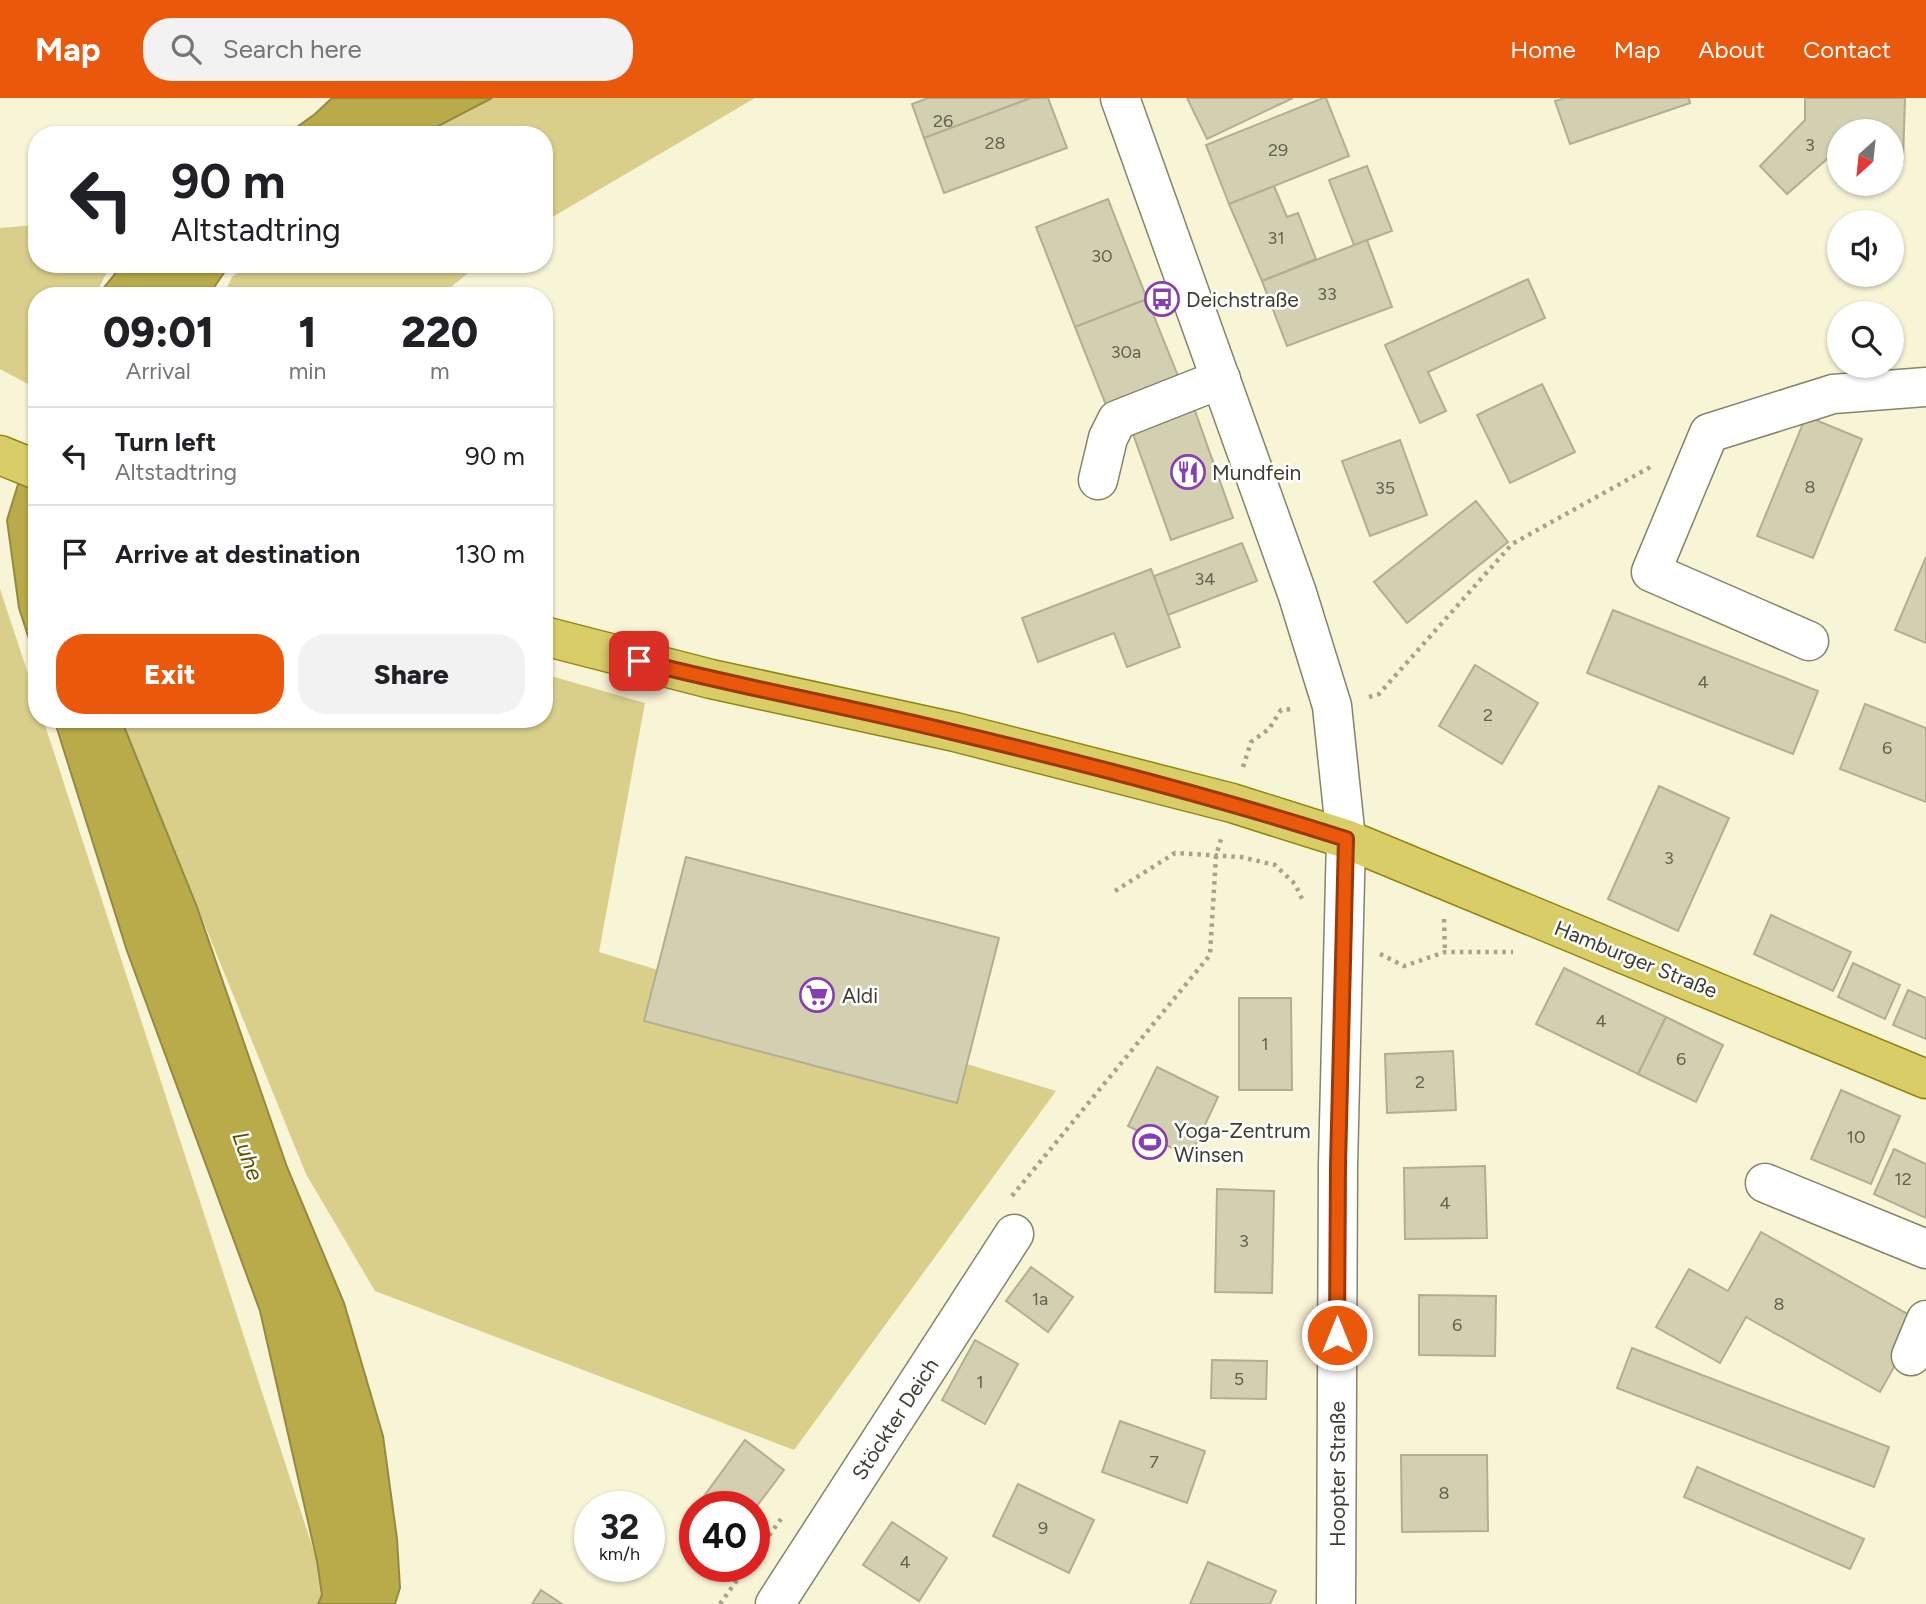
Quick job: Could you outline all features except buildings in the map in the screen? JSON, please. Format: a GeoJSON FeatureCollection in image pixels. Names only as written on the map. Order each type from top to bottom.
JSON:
{"type":"FeatureCollection","features":[{"type":"Feature","properties":{"kind":"main road","name":"Hamburger Straße"},"geometry":{"type":"LineString","coordinates":[[553,638],[711,679],[955,732],[1232,803],[1346,839],[1926,1079]]}},
{"type":"Feature","properties":{"kind":"street"},"geometry":{"type":"LineString","coordinates":[[1120,98],[1297,593],[1332,706],[1346,839]]}},
{"type":"Feature","properties":{"kind":"street"},"geometry":{"type":"LineString","coordinates":[[1098,480],[1108,438],[1117,420],[1221,379]]}},
{"type":"Feature","properties":{"kind":"street"},"geometry":{"type":"LineString","coordinates":[[1809,642],[1651,572],[1709,433],[1833,394],[1926,387]]}},
{"type":"Feature","properties":{"kind":"street","name":"Hoopter Straße"},"geometry":{"type":"LineString","coordinates":[[1336,1604],[1338,1178],[1346,839]]}},
{"type":"Feature","properties":{"kind":"street"},"geometry":{"type":"LineString","coordinates":[[1765,1183],[1926,1249]]}},
{"type":"Feature","properties":{"kind":"street","name":"Stöckter Deich"},"geometry":{"type":"LineString","coordinates":[[775,1604],[1012,1216]]}},
{"type":"Feature","properties":{"kind":"street"},"geometry":{"type":"LineString","coordinates":[[1911,1356],[1926,1320]]}},
{"type":"Feature","properties":{"kind":"path"},"geometry":{"type":"LineString","coordinates":[[1012,1216],[1210,955],[1216,856],[1251,742],[1269,729],[1281,710],[1332,706],[1379,694],[1513,544],[1709,433]]}},
{"type":"Feature","properties":{"kind":"path"},"geometry":{"type":"LineString","coordinates":[[1115,891],[1175,853],[1241,857],[1275,865],[1296,884],[1306,906]]}},
{"type":"Feature","properties":{"kind":"path"},"geometry":{"type":"LineString","coordinates":[[1387,958],[1404,966],[1445,952],[1521,951]]}},
{"type":"Feature","properties":{"kind":"path"},"geometry":{"type":"LineString","coordinates":[[770,1534],[786,1511]]}},
{"type":"Feature","properties":{"kind":"path"},"geometry":{"type":"LineString","coordinates":[[720,1604],[736,1582]]}},
{"type":"Feature","properties":{"kind":"shaded area"},"geometry":{"type":"Polygon","coordinates":[[[492,98],[755,98],[553,217],[553,126],[439,126],[492,98]]]}},
{"type":"Feature","properties":{"kind":"shaded area"},"geometry":{"type":"Polygon","coordinates":[[[28,226],[28,273],[106,273],[100,287],[28,287],[28,384],[0,369],[0,228],[28,226]]]}},
{"type":"Feature","properties":{"kind":"shaded area"},"geometry":{"type":"Polygon","coordinates":[[[237,273],[468,273],[451,287],[227,287],[237,273]]]}},
{"type":"Feature","properties":{"kind":"shaded area"},"geometry":{"type":"Polygon","coordinates":[[[0,589],[28,674],[28,728],[46,728],[317,1561],[322,1596],[318,1604],[0,1604],[0,589]]]}},
{"type":"Feature","properties":{"kind":"shaded area"},"geometry":{"type":"Polygon","coordinates":[[[553,677],[645,703],[599,952],[1056,1091],[794,1450],[375,1291],[306,1174],[125,728],[553,728],[553,677]]]}},
{"type":"Feature","properties":{"kind":"water"},"geometry":{"type":"Polygon","coordinates":[[[332,98],[492,98],[438,126],[298,126],[332,98]]]}},
{"type":"Feature","properties":{"kind":"water"},"geometry":{"type":"Polygon","coordinates":[[[116,273],[224,273],[214,287],[104,287],[116,273]]]}},
{"type":"Feature","properties":{"kind":"water"},"geometry":{"type":"Polygon","coordinates":[[[28,452],[28,636],[19,608],[7,520],[28,452]]]}},
{"type":"Feature","properties":{"kind":"water","name":"Luhe"},"geometry":{"type":"Polygon","coordinates":[[[57,728],[125,728],[197,907],[287,1167],[344,1303],[383,1436],[397,1539],[400,1588],[395,1604],[318,1604],[322,1595],[317,1561],[260,1311],[127,951],[57,728]]]}},
{"type":"Feature","properties":{"kind":"place","name":"Deichstraße"},"geometry":{"type":"Point","coordinates":[1162,299]}},
{"type":"Feature","properties":{"kind":"place","name":"Mundfein"},"geometry":{"type":"Point","coordinates":[1188,472]}},
{"type":"Feature","properties":{"kind":"place","name":"Aldi"},"geometry":{"type":"Point","coordinates":[817,995]}},
{"type":"Feature","properties":{"kind":"place","name":"Yoga-Zentrum Winsen"},"geometry":{"type":"Point","coordinates":[1150,1142]}},
{"type":"Feature","properties":{"kind":"route"},"geometry":{"type":"LineString","coordinates":[[639,661],[980,739],[1232,803],[1346,839],[1337,1335]]}}]}
